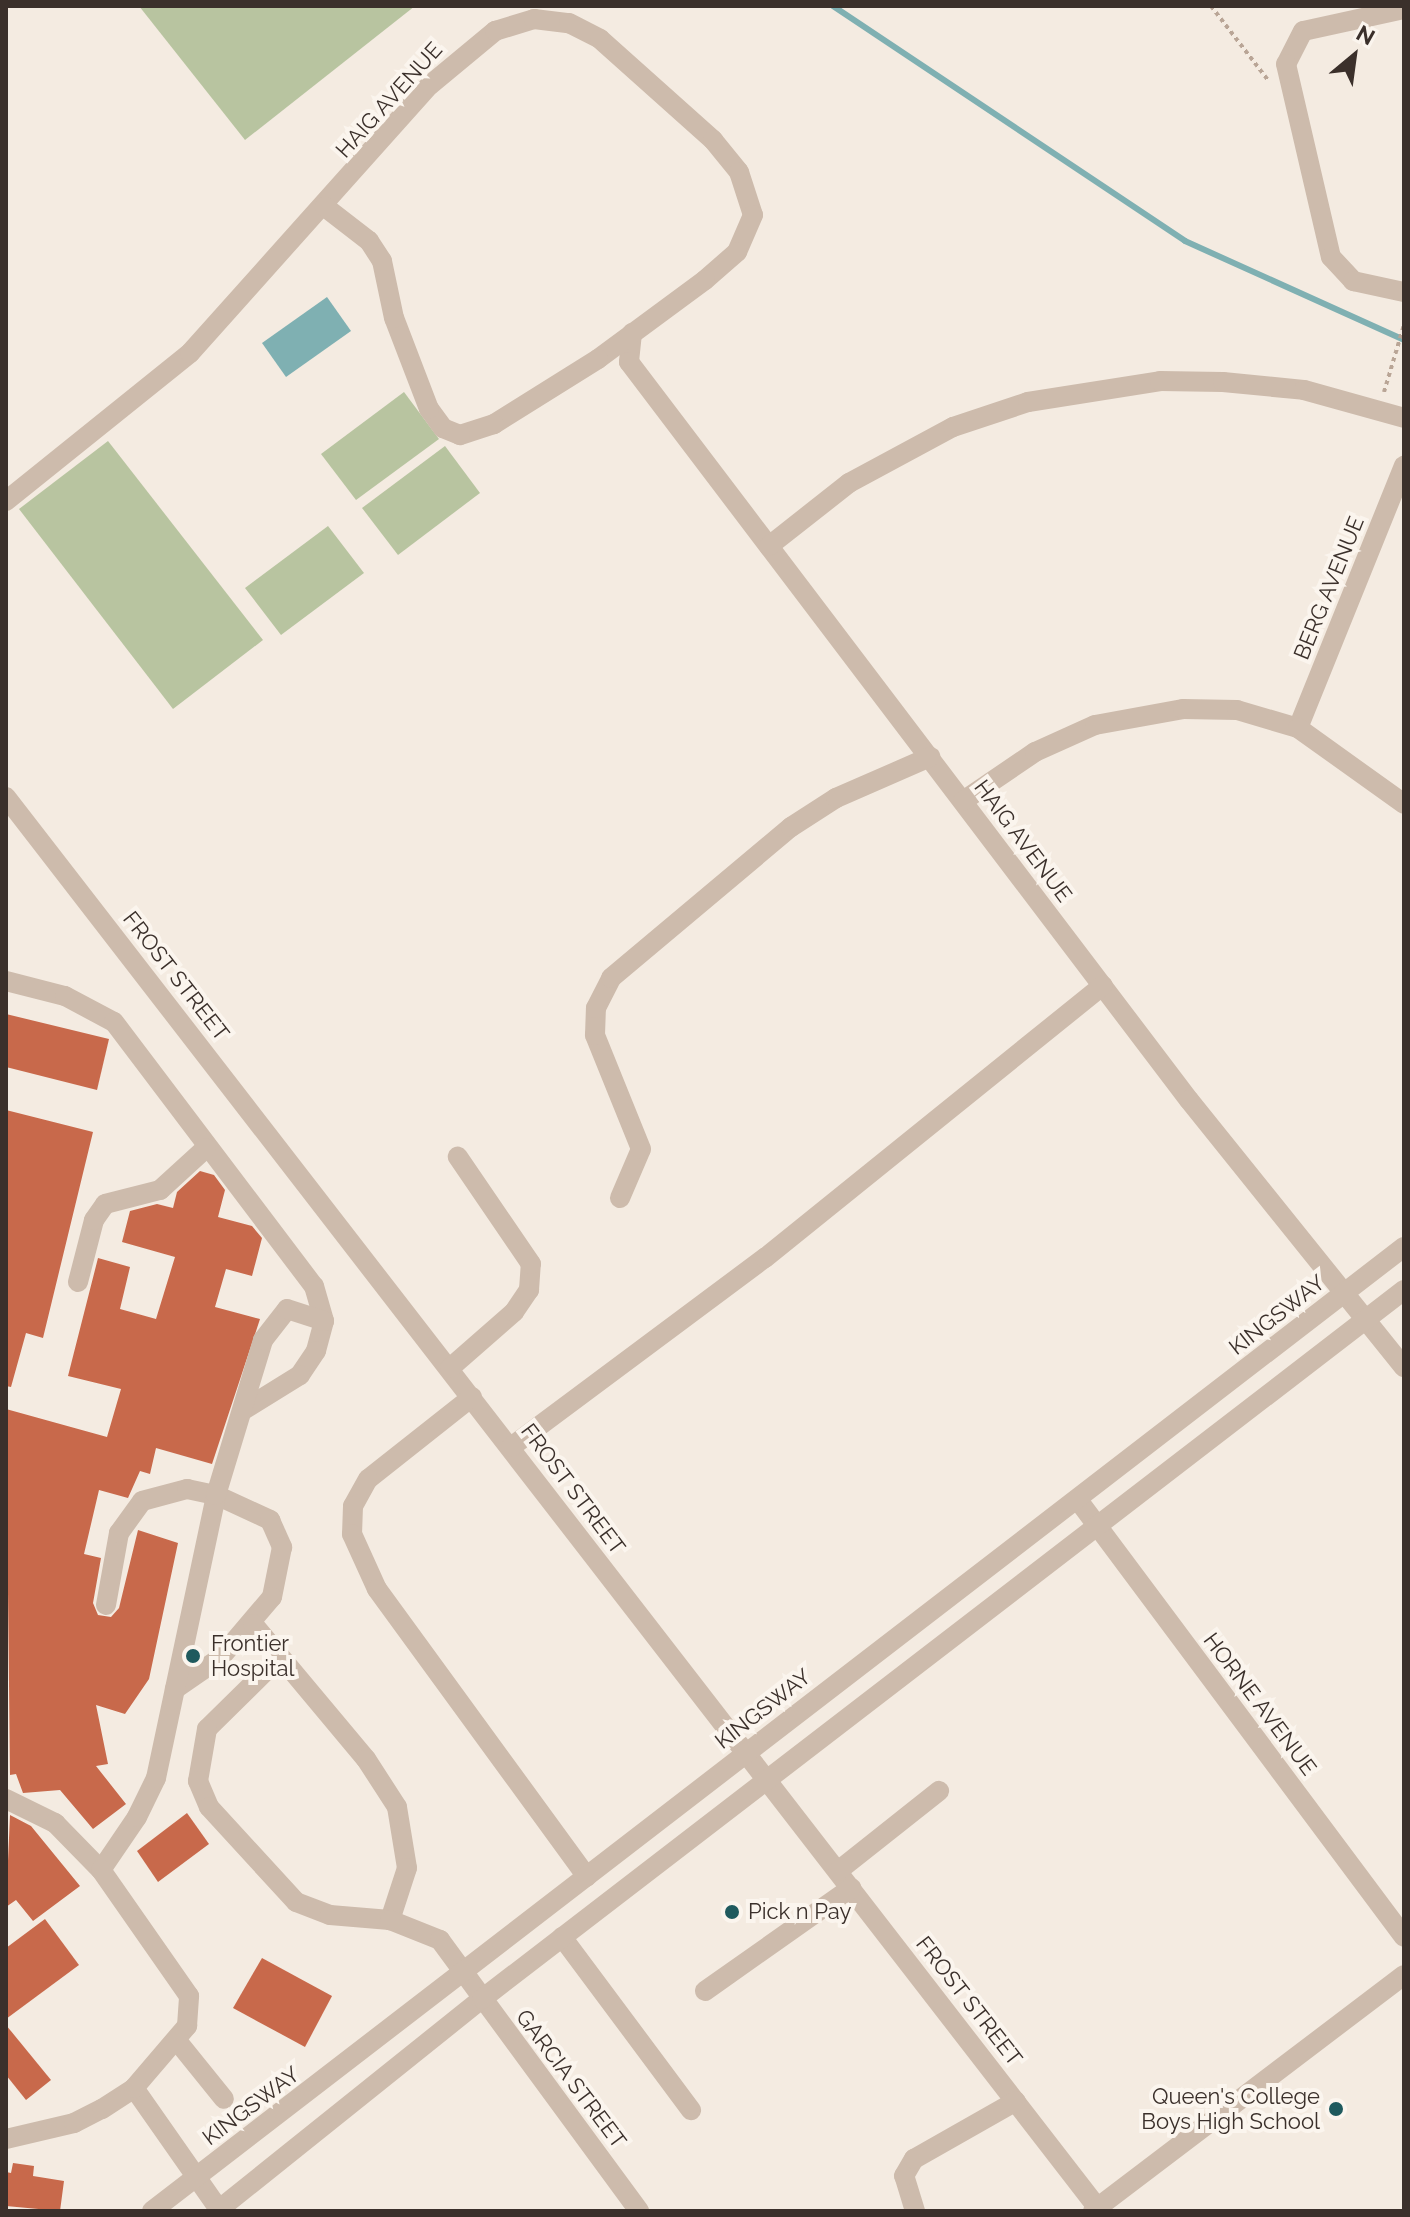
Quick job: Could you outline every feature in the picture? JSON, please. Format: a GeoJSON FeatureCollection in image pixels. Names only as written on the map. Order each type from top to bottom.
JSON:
{"type":"FeatureCollection","features":[{"type":"Feature","properties":{"kind":"street"},"geometry":{"type":"LineString","coordinates":[[1404,9],[1303,31],[1286,64],[1322,237],[1353,281],[1404,292]]}},
{"type":"Feature","properties":{"kind":"street","name":"HAIG AVENUE"},"geometry":{"type":"LineString","coordinates":[[6,501],[190,353],[461,56],[495,31],[534,19],[569,23],[639,68],[713,140],[750,195],[753,215],[737,252],[598,359],[494,424],[452,434],[429,409],[394,318],[382,261],[369,241],[325,207]]}},
{"type":"Feature","properties":{"kind":"street"},"geometry":{"type":"LineString","coordinates":[[598,359],[629,362],[632,333]]}},
{"type":"Feature","properties":{"kind":"street","name":"HAIG AVENUE"},"geometry":{"type":"LineString","coordinates":[[629,362],[1103,985],[1404,1367]]}},
{"type":"Feature","properties":{"kind":"street"},"geometry":{"type":"LineString","coordinates":[[769,546],[849,483],[953,427],[1028,402],[1160,381],[1223,382],[1304,390],[1404,418]]}},
{"type":"Feature","properties":{"kind":"street","name":"BERG AVENUE"},"geometry":{"type":"LineString","coordinates":[[1298,728],[1404,466]]}},
{"type":"Feature","properties":{"kind":"street"},"geometry":{"type":"LineString","coordinates":[[963,801],[1035,752],[1140,712],[1237,710],[1298,728],[1404,804]]}},
{"type":"Feature","properties":{"kind":"street"},"geometry":{"type":"LineString","coordinates":[[620,1198],[641,1149],[595,1035],[596,1008],[611,978],[791,827],[836,798],[930,757]]}},
{"type":"Feature","properties":{"kind":"street","name":"FROST STREET"},"geometry":{"type":"LineString","coordinates":[[6,797],[1016,2101],[1097,2210]]}},
{"type":"Feature","properties":{"kind":"street"},"geometry":{"type":"LineString","coordinates":[[6,981],[65,996],[114,1022],[206,1148],[314,1286],[324,1321],[316,1351],[300,1375],[242,1411]]}},
{"type":"Feature","properties":{"kind":"street"},"geometry":{"type":"LineString","coordinates":[[511,1447],[765,1258],[1103,985]]}},
{"type":"Feature","properties":{"kind":"street"},"geometry":{"type":"LineString","coordinates":[[78,1282],[94,1220],[105,1204],[160,1190],[206,1148]]}},
{"type":"Feature","properties":{"kind":"street"},"geometry":{"type":"LineString","coordinates":[[450,1368],[514,1312],[529,1290],[531,1264],[458,1157]]}},
{"type":"Feature","properties":{"kind":"street","name":"KINGSWAY"},"geometry":{"type":"LineString","coordinates":[[152,2211],[464,1975],[745,1753],[1404,1247]]}},
{"type":"Feature","properties":{"kind":"street"},"geometry":{"type":"LineString","coordinates":[[134,2088],[193,2180],[218,2210],[482,1999],[1404,1290]]}},
{"type":"Feature","properties":{"kind":"street"},"geometry":{"type":"LineString","coordinates":[[101,1870],[152,1789],[216,1495],[271,1323],[287,1309],[324,1321]]}},
{"type":"Feature","properties":{"kind":"street"},"geometry":{"type":"LineString","coordinates":[[472,1397],[368,1479],[353,1506],[352,1534],[377,1589],[587,1877]]}},
{"type":"Feature","properties":{"kind":"street"},"geometry":{"type":"LineString","coordinates":[[106,1605],[129,1512],[160,1492],[216,1495],[270,1520],[282,1547],[272,1597],[253,1624],[175,1689]]}},
{"type":"Feature","properties":{"kind":"street","name":"HORNE AVENUE"},"geometry":{"type":"LineString","coordinates":[[1078,1500],[1404,1937]]}},
{"type":"Feature","properties":{"kind":"street"},"geometry":{"type":"LineString","coordinates":[[253,1624],[366,1759],[397,1807],[407,1868],[390,1920]]}},
{"type":"Feature","properties":{"kind":"street","name":"GARCIA STREET"},"geometry":{"type":"LineString","coordinates":[[279,1658],[207,1729],[198,1781],[225,1828],[296,1902],[330,1915],[390,1920],[440,1940],[639,2211]]}},
{"type":"Feature","properties":{"kind":"street"},"geometry":{"type":"LineString","coordinates":[[705,1991],[844,1880],[939,1791]]}},
{"type":"Feature","properties":{"kind":"street"},"geometry":{"type":"LineString","coordinates":[[6,1799],[55,1823],[101,1870],[189,1996],[190,2017],[178,2042],[134,2088],[85,2119],[6,2139]]}},
{"type":"Feature","properties":{"kind":"street"},"geometry":{"type":"LineString","coordinates":[[562,1937],[691,2110]]}},
{"type":"Feature","properties":{"kind":"street"},"geometry":{"type":"LineString","coordinates":[[1097,2210],[1404,1975]]}},
{"type":"Feature","properties":{"kind":"street"},"geometry":{"type":"LineString","coordinates":[[178,2042],[224,2099]]}},
{"type":"Feature","properties":{"kind":"street"},"geometry":{"type":"LineString","coordinates":[[915,2211],[904,2176],[914,2159],[1016,2101]]}},
{"type":"Feature","properties":{"kind":"path"},"geometry":{"type":"LineString","coordinates":[[1211,6],[1296,117]]}},
{"type":"Feature","properties":{"kind":"path"},"geometry":{"type":"LineString","coordinates":[[1379,409],[1404,325]]}},
{"type":"Feature","properties":{"kind":"green space"},"geometry":{"type":"Polygon","coordinates":[[[139,6],[415,6],[245,140],[139,6]]]}},
{"type":"Feature","properties":{"kind":"green space"},"geometry":{"type":"Polygon","coordinates":[[[404,392],[439,439],[356,500],[321,454],[404,392]]]}},
{"type":"Feature","properties":{"kind":"green space"},"geometry":{"type":"Polygon","coordinates":[[[108,441],[263,640],[173,709],[19,509],[108,441]]]}},
{"type":"Feature","properties":{"kind":"green space"},"geometry":{"type":"Polygon","coordinates":[[[445,446],[480,493],[398,555],[362,508],[445,446]]]}},
{"type":"Feature","properties":{"kind":"green space"},"geometry":{"type":"Polygon","coordinates":[[[328,526],[364,573],[281,635],[245,588],[328,526]]]}},
{"type":"Feature","properties":{"kind":"water"},"geometry":{"type":"Polygon","coordinates":[[[327,297],[351,331],[286,377],[262,343],[327,297]]]}},
{"type":"Feature","properties":{"kind":"building"},"geometry":{"type":"Polygon","coordinates":[[[6,1014],[109,1039],[97,1090],[6,1067],[6,1014]]]}},
{"type":"Feature","properties":{"kind":"building"},"geometry":{"type":"Polygon","coordinates":[[[6,1110],[93,1132],[43,1338],[26,1333],[11,1387],[6,1386],[6,1110]]]}},
{"type":"Feature","properties":{"kind":"building"},"geometry":{"type":"Polygon","coordinates":[[[200,1171],[214,1175],[225,1190],[218,1217],[252,1226],[262,1238],[252,1276],[226,1269],[215,1307],[260,1319],[212,1464],[156,1448],[150,1474],[140,1471],[128,1498],[99,1490],[84,1554],[101,1558],[93,1603],[98,1615],[111,1617],[119,1608],[138,1530],[178,1543],[149,1679],[125,1714],[96,1705],[108,1764],[96,1766],[126,1804],[93,1829],[60,1790],[23,1793],[16,1774],[10,1775],[6,1409],[107,1437],[121,1389],[68,1376],[98,1258],[130,1267],[120,1309],[156,1319],[175,1257],[122,1242],[130,1211],[157,1204],[173,1208],[177,1192],[200,1171]]]}},
{"type":"Feature","properties":{"kind":"building"},"geometry":{"type":"Polygon","coordinates":[[[187,1813],[209,1844],[158,1882],[137,1851],[187,1813]]]}},
{"type":"Feature","properties":{"kind":"building"},"geometry":{"type":"Polygon","coordinates":[[[10,1815],[31,1826],[80,1886],[33,1921],[16,1900],[6,1907],[10,1815]]]}},
{"type":"Feature","properties":{"kind":"building"},"geometry":{"type":"Polygon","coordinates":[[[45,1919],[79,1965],[6,2019],[6,1948],[45,1919]]]}},
{"type":"Feature","properties":{"kind":"building"},"geometry":{"type":"Polygon","coordinates":[[[262,1958],[332,1996],[305,2047],[233,2008],[262,1958]]]}},
{"type":"Feature","properties":{"kind":"building"},"geometry":{"type":"Polygon","coordinates":[[[6,2025],[51,2080],[26,2100],[6,2075],[6,2025]]]}},
{"type":"Feature","properties":{"kind":"building"},"geometry":{"type":"Polygon","coordinates":[[[13,2163],[34,2166],[33,2176],[64,2181],[60,2211],[6,2206],[6,2172],[11,2173],[13,2163]]]}},
{"type":"Feature","properties":{"kind":"waterway"},"geometry":{"type":"LineString","coordinates":[[833,6],[1185,241],[1404,340]]}},
{"type":"Feature","properties":{"kind":"place","name":"Frontier Hospital"},"geometry":{"type":"Point","coordinates":[193,1656]}},
{"type":"Feature","properties":{"kind":"place","name":"Pick n Pay"},"geometry":{"type":"Point","coordinates":[732,1912]}},
{"type":"Feature","properties":{"kind":"place","name":"Queen's College Boys High School"},"geometry":{"type":"Point","coordinates":[1336,2109]}}]}
